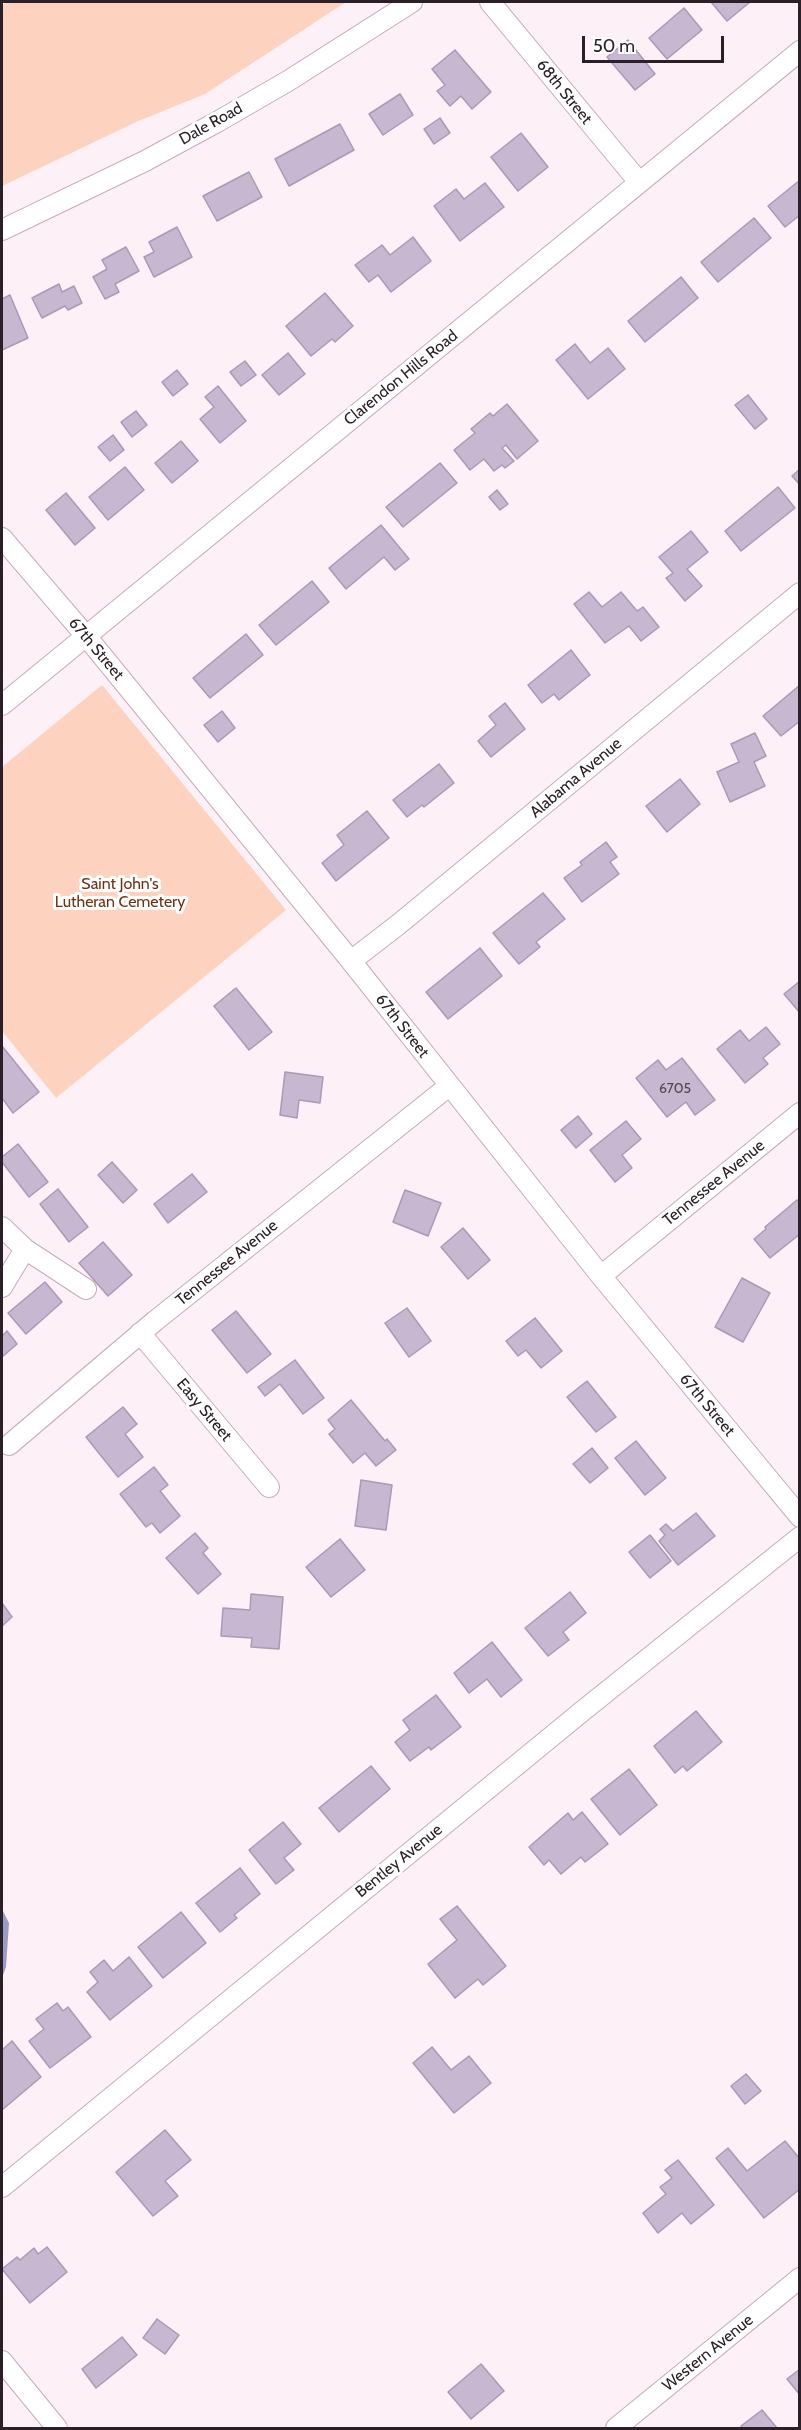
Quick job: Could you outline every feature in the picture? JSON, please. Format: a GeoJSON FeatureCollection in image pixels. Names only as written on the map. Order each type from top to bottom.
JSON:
{"type":"FeatureCollection","features":[{"type":"Feature","properties":{"kind":"street","name":"Dale Road"},"geometry":{"type":"LineString","coordinates":[[2,230],[113,177],[217,122],[288,81],[412,2]]}},
{"type":"Feature","properties":{"kind":"street","name":"68th Street"},"geometry":{"type":"LineString","coordinates":[[490,2],[639,182]]}},
{"type":"Feature","properties":{"kind":"street","name":"Clarendon Hills Road"},"geometry":{"type":"LineString","coordinates":[[2,705],[800,51]]}},
{"type":"Feature","properties":{"kind":"street","name":"67th Street"},"geometry":{"type":"LineString","coordinates":[[2,538],[86,636],[351,961],[601,1276],[800,1517]]}},
{"type":"Feature","properties":{"kind":"street","name":"Alabama Avenue"},"geometry":{"type":"LineString","coordinates":[[351,961],[800,593]]}},
{"type":"Feature","properties":{"kind":"street","name":"Tennessee Avenue"},"geometry":{"type":"LineString","coordinates":[[9,1445],[140,1333],[449,1086]]}},
{"type":"Feature","properties":{"kind":"street","name":"Tennessee Avenue"},"geometry":{"type":"LineString","coordinates":[[601,1276],[800,1113]]}},
{"type":"Feature","properties":{"kind":"street"},"geometry":{"type":"LineString","coordinates":[[2,1227],[25,1249],[86,1289]]}},
{"type":"Feature","properties":{"kind":"street"},"geometry":{"type":"LineString","coordinates":[[2,1287],[25,1249]]}},
{"type":"Feature","properties":{"kind":"street","name":"Easy Street"},"geometry":{"type":"LineString","coordinates":[[140,1333],[269,1487]]}},
{"type":"Feature","properties":{"kind":"street","name":"Bentley Avenue"},"geometry":{"type":"LineString","coordinates":[[2,2187],[585,1709],[800,1537]]}},
{"type":"Feature","properties":{"kind":"street","name":"Western Avenue"},"geometry":{"type":"LineString","coordinates":[[616,2428],[800,2278]]}},
{"type":"Feature","properties":{"kind":"street"},"geometry":{"type":"LineString","coordinates":[[2,2361],[57,2428]]}},
{"type":"Feature","properties":{"kind":"green space"},"geometry":{"type":"Polygon","coordinates":[[[9,2],[346,2],[205,94],[136,122],[2,186],[2,5],[9,2]]]}},
{"type":"Feature","properties":{"kind":"green space","name":"Saint John's Lutheran Cemetery"},"geometry":{"type":"Polygon","coordinates":[[[102,685],[286,910],[56,1098],[2,1031],[2,767],[102,685]]]}},
{"type":"Feature","properties":{"kind":"water"},"geometry":{"type":"Polygon","coordinates":[[[2,1909],[9,1923],[6,1967],[2,1978],[2,1909]]]}},
{"type":"Feature","properties":{"kind":"building"},"geometry":{"type":"Polygon","coordinates":[[[711,2],[750,2],[727,21],[711,2]]]}},
{"type":"Feature","properties":{"kind":"building"},"geometry":{"type":"Polygon","coordinates":[[[684,8],[702,30],[667,59],[649,38],[684,8]]]}},
{"type":"Feature","properties":{"kind":"building"},"geometry":{"type":"Polygon","coordinates":[[[628,40],[655,74],[635,90],[607,57],[628,40]]]}},
{"type":"Feature","properties":{"kind":"building"},"geometry":{"type":"Polygon","coordinates":[[[455,50],[491,92],[472,109],[461,96],[450,106],[437,91],[445,85],[432,69],[455,50]]]}},
{"type":"Feature","properties":{"kind":"building"},"geometry":{"type":"Polygon","coordinates":[[[400,94],[413,115],[383,135],[369,114],[400,94]]]}},
{"type":"Feature","properties":{"kind":"building"},"geometry":{"type":"Polygon","coordinates":[[[440,118],[450,133],[434,144],[424,129],[440,118]]]}},
{"type":"Feature","properties":{"kind":"building"},"geometry":{"type":"Polygon","coordinates":[[[340,124],[354,150],[289,186],[275,159],[340,124]]]}},
{"type":"Feature","properties":{"kind":"building"},"geometry":{"type":"Polygon","coordinates":[[[521,133],[548,167],[518,191],[491,157],[521,133]]]}},
{"type":"Feature","properties":{"kind":"building"},"geometry":{"type":"Polygon","coordinates":[[[249,172],[262,197],[217,221],[203,196],[249,172]]]}},
{"type":"Feature","properties":{"kind":"building"},"geometry":{"type":"Polygon","coordinates":[[[800,180],[800,215],[785,227],[768,206],[800,180]]]}},
{"type":"Feature","properties":{"kind":"building"},"geometry":{"type":"Polygon","coordinates":[[[485,183],[504,207],[460,241],[434,206],[456,189],[464,199],[485,183]]]}},
{"type":"Feature","properties":{"kind":"building"},"geometry":{"type":"Polygon","coordinates":[[[754,218],[771,238],[718,282],[701,262],[754,218]]]}},
{"type":"Feature","properties":{"kind":"building"},"geometry":{"type":"Polygon","coordinates":[[[177,227],[192,257],[154,277],[144,257],[154,252],[149,242],[177,227]]]}},
{"type":"Feature","properties":{"kind":"building"},"geometry":{"type":"Polygon","coordinates":[[[413,237],[431,261],[391,292],[378,275],[369,282],[355,265],[382,245],[390,255],[413,237]]]}},
{"type":"Feature","properties":{"kind":"building"},"geometry":{"type":"Polygon","coordinates":[[[126,247],[139,271],[115,284],[119,292],[105,299],[93,277],[107,269],[102,260],[126,247]]]}},
{"type":"Feature","properties":{"kind":"building"},"geometry":{"type":"Polygon","coordinates":[[[681,277],[698,298],[645,342],[628,321],[681,277]]]}},
{"type":"Feature","properties":{"kind":"building"},"geometry":{"type":"Polygon","coordinates":[[[59,284],[62,292],[74,286],[82,303],[68,310],[65,306],[42,318],[32,298],[59,284]]]}},
{"type":"Feature","properties":{"kind":"building"},"geometry":{"type":"Polygon","coordinates":[[[325,293],[353,326],[335,342],[332,339],[311,356],[286,326],[325,293]]]}},
{"type":"Feature","properties":{"kind":"building"},"geometry":{"type":"Polygon","coordinates":[[[10,295],[28,338],[2,350],[2,299],[10,295]]]}},
{"type":"Feature","properties":{"kind":"building"},"geometry":{"type":"Polygon","coordinates":[[[575,344],[590,363],[608,348],[625,369],[588,399],[556,360],[575,344]]]}},
{"type":"Feature","properties":{"kind":"building"},"geometry":{"type":"Polygon","coordinates":[[[288,353],[305,374],[279,395],[262,375],[288,353]]]}},
{"type":"Feature","properties":{"kind":"building"},"geometry":{"type":"Polygon","coordinates":[[[245,361],[256,375],[241,386],[230,372],[245,361]]]}},
{"type":"Feature","properties":{"kind":"building"},"geometry":{"type":"Polygon","coordinates":[[[177,370],[188,384],[173,396],[162,382],[177,370]]]}},
{"type":"Feature","properties":{"kind":"building"},"geometry":{"type":"Polygon","coordinates":[[[218,386],[246,421],[220,443],[200,419],[214,407],[205,397],[218,386]]]}},
{"type":"Feature","properties":{"kind":"building"},"geometry":{"type":"Polygon","coordinates":[[[748,395],[767,419],[755,429],[735,405],[748,395]]]}},
{"type":"Feature","properties":{"kind":"building"},"geometry":{"type":"Polygon","coordinates":[[[507,404],[538,441],[517,459],[506,445],[502,448],[514,461],[505,468],[502,465],[494,471],[484,459],[470,470],[454,450],[475,433],[471,429],[490,413],[493,416],[507,404]]]}},
{"type":"Feature","properties":{"kind":"building"},"geometry":{"type":"Polygon","coordinates":[[[136,411],[147,425],[132,437],[121,422],[136,411]]]}},
{"type":"Feature","properties":{"kind":"building"},"geometry":{"type":"Polygon","coordinates":[[[113,435],[124,450],[110,461],[98,447],[113,435]]]}},
{"type":"Feature","properties":{"kind":"building"},"geometry":{"type":"Polygon","coordinates":[[[181,441],[198,461],[172,483],[155,463],[181,441]]]}},
{"type":"Feature","properties":{"kind":"building"},"geometry":{"type":"Polygon","coordinates":[[[440,463],[457,483],[403,527],[386,507],[440,463]]]}},
{"type":"Feature","properties":{"kind":"building"},"geometry":{"type":"Polygon","coordinates":[[[125,467],[144,490],[108,520],[89,497],[125,467]]]}},
{"type":"Feature","properties":{"kind":"building"},"geometry":{"type":"Polygon","coordinates":[[[800,469],[800,485],[792,476],[800,469]]]}},
{"type":"Feature","properties":{"kind":"building"},"geometry":{"type":"Polygon","coordinates":[[[778,487],[795,508],[741,551],[725,531],[778,487]]]}},
{"type":"Feature","properties":{"kind":"building"},"geometry":{"type":"Polygon","coordinates":[[[497,490],[508,504],[500,510],[489,497],[497,490]]]}},
{"type":"Feature","properties":{"kind":"building"},"geometry":{"type":"Polygon","coordinates":[[[66,493],[95,528],[75,545],[46,510],[66,493]]]}},
{"type":"Feature","properties":{"kind":"building"},"geometry":{"type":"Polygon","coordinates":[[[381,525],[409,559],[395,570],[384,557],[346,589],[329,568],[381,525]]]}},
{"type":"Feature","properties":{"kind":"building"},"geometry":{"type":"Polygon","coordinates":[[[691,531],[708,552],[687,569],[702,586],[685,601],[666,578],[673,573],[659,557],[691,531]]]}},
{"type":"Feature","properties":{"kind":"building"},"geometry":{"type":"Polygon","coordinates":[[[312,581],[329,602],[276,645],[259,625],[312,581]]]}},
{"type":"Feature","properties":{"kind":"building"},"geometry":{"type":"Polygon","coordinates":[[[589,592],[602,607],[621,592],[637,611],[643,607],[659,627],[641,641],[629,626],[605,643],[574,604],[589,592]]]}},
{"type":"Feature","properties":{"kind":"building"},"geometry":{"type":"Polygon","coordinates":[[[246,634],[263,655],[210,698],[193,678],[246,634]]]}},
{"type":"Feature","properties":{"kind":"building"},"geometry":{"type":"Polygon","coordinates":[[[571,650],[590,675],[559,700],[554,694],[542,703],[528,685],[571,650]]]}},
{"type":"Feature","properties":{"kind":"building"},"geometry":{"type":"Polygon","coordinates":[[[800,685],[800,721],[781,736],[763,716],[800,685]]]}},
{"type":"Feature","properties":{"kind":"building"},"geometry":{"type":"Polygon","coordinates":[[[505,703],[525,729],[491,757],[478,741],[496,725],[489,716],[505,703]]]}},
{"type":"Feature","properties":{"kind":"building"},"geometry":{"type":"Polygon","coordinates":[[[222,711],[235,728],[218,742],[204,725],[222,711]]]}},
{"type":"Feature","properties":{"kind":"building"},"geometry":{"type":"Polygon","coordinates":[[[755,733],[766,756],[754,762],[765,786],[730,802],[717,772],[739,762],[731,744],[755,733]]]}},
{"type":"Feature","properties":{"kind":"building"},"geometry":{"type":"Polygon","coordinates":[[[439,764],[454,783],[424,807],[422,805],[407,817],[393,800],[439,764]]]}},
{"type":"Feature","properties":{"kind":"building"},"geometry":{"type":"Polygon","coordinates":[[[680,779],[700,804],[667,832],[646,806],[680,779]]]}},
{"type":"Feature","properties":{"kind":"building"},"geometry":{"type":"Polygon","coordinates":[[[367,811],[389,838],[336,881],[322,863],[344,845],[337,835],[367,811]]]}},
{"type":"Feature","properties":{"kind":"building"},"geometry":{"type":"Polygon","coordinates":[[[606,842],[617,857],[610,862],[619,874],[582,902],[564,878],[582,865],[580,862],[606,842]]]}},
{"type":"Feature","properties":{"kind":"building"},"geometry":{"type":"Polygon","coordinates":[[[543,893],[565,919],[536,942],[540,947],[519,964],[493,933],[543,893]]]}},
{"type":"Feature","properties":{"kind":"building"},"geometry":{"type":"Polygon","coordinates":[[[480,948],[502,976],[448,1019],[426,992],[480,948]]]}},
{"type":"Feature","properties":{"kind":"building"},"geometry":{"type":"Polygon","coordinates":[[[800,981],[800,1013],[784,994],[800,981]]]}},
{"type":"Feature","properties":{"kind":"building"},"geometry":{"type":"Polygon","coordinates":[[[236,988],[272,1032],[249,1050],[214,1006],[236,988]]]}},
{"type":"Feature","properties":{"kind":"building"},"geometry":{"type":"Polygon","coordinates":[[[766,1027],[780,1044],[763,1058],[768,1064],[745,1083],[717,1049],[740,1030],[749,1041],[766,1027]]]}},
{"type":"Feature","properties":{"kind":"building"},"geometry":{"type":"Polygon","coordinates":[[[2,1046],[39,1092],[13,1113],[2,1098],[2,1046]]]}},
{"type":"Feature","properties":{"kind":"building"},"geometry":{"type":"Polygon","coordinates":[[[682,1058],[715,1100],[695,1115],[686,1102],[667,1117],[636,1078],[658,1060],[666,1070],[682,1058]]]}},
{"type":"Feature","properties":{"kind":"building"},"geometry":{"type":"Polygon","coordinates":[[[285,1072],[323,1077],[320,1103],[299,1100],[297,1118],[280,1115],[285,1072]]]}},
{"type":"Feature","properties":{"kind":"building"},"geometry":{"type":"Polygon","coordinates":[[[578,1116],[592,1134],[576,1148],[561,1130],[578,1116]]]}},
{"type":"Feature","properties":{"kind":"building"},"geometry":{"type":"Polygon","coordinates":[[[626,1121],[641,1139],[622,1155],[632,1168],[615,1182],[590,1150],[626,1121]]]}},
{"type":"Feature","properties":{"kind":"building"},"geometry":{"type":"Polygon","coordinates":[[[18,1144],[48,1182],[29,1197],[2,1162],[2,1157],[18,1144]]]}},
{"type":"Feature","properties":{"kind":"building"},"geometry":{"type":"Polygon","coordinates":[[[112,1162],[137,1190],[123,1203],[98,1175],[112,1162]]]}},
{"type":"Feature","properties":{"kind":"building"},"geometry":{"type":"Polygon","coordinates":[[[192,1174],[207,1192],[168,1223],[154,1204],[192,1174]]]}},
{"type":"Feature","properties":{"kind":"building"},"geometry":{"type":"Polygon","coordinates":[[[58,1189],[88,1227],[69,1242],[40,1204],[58,1189]]]}},
{"type":"Feature","properties":{"kind":"building"},"geometry":{"type":"Polygon","coordinates":[[[405,1190],[441,1203],[428,1236],[393,1222],[405,1190]]]}},
{"type":"Feature","properties":{"kind":"building"},"geometry":{"type":"Polygon","coordinates":[[[797,1200],[800,1203],[800,1234],[770,1258],[754,1239],[797,1200]]]}},
{"type":"Feature","properties":{"kind":"building"},"geometry":{"type":"Polygon","coordinates":[[[463,1228],[490,1260],[468,1279],[441,1247],[463,1228]]]}},
{"type":"Feature","properties":{"kind":"building"},"geometry":{"type":"Polygon","coordinates":[[[103,1242],[132,1275],[108,1296],[79,1263],[103,1242]]]}},
{"type":"Feature","properties":{"kind":"building"},"geometry":{"type":"Polygon","coordinates":[[[742,1278],[770,1293],[743,1342],[715,1327],[742,1278]]]}},
{"type":"Feature","properties":{"kind":"building"},"geometry":{"type":"Polygon","coordinates":[[[45,1282],[62,1302],[26,1334],[8,1313],[45,1282]]]}},
{"type":"Feature","properties":{"kind":"building"},"geometry":{"type":"Polygon","coordinates":[[[407,1308],[431,1341],[409,1357],[385,1323],[407,1308]]]}},
{"type":"Feature","properties":{"kind":"building"},"geometry":{"type":"Polygon","coordinates":[[[236,1311],[271,1354],[247,1373],[212,1330],[236,1311]]]}},
{"type":"Feature","properties":{"kind":"building"},"geometry":{"type":"Polygon","coordinates":[[[535,1318],[562,1351],[541,1368],[526,1350],[518,1356],[506,1341],[535,1318]]]}},
{"type":"Feature","properties":{"kind":"building"},"geometry":{"type":"Polygon","coordinates":[[[7,1331],[17,1344],[2,1357],[2,1336],[7,1331]]]}},
{"type":"Feature","properties":{"kind":"building"},"geometry":{"type":"Polygon","coordinates":[[[295,1360],[324,1398],[303,1414],[280,1384],[265,1396],[258,1387],[295,1360]]]}},
{"type":"Feature","properties":{"kind":"building"},"geometry":{"type":"Polygon","coordinates":[[[587,1381],[616,1417],[596,1432],[567,1397],[587,1381]]]}},
{"type":"Feature","properties":{"kind":"building"},"geometry":{"type":"Polygon","coordinates":[[[351,1400],[385,1441],[387,1439],[396,1450],[376,1466],[365,1453],[353,1463],[329,1434],[335,1429],[328,1420],[351,1400]]]}},
{"type":"Feature","properties":{"kind":"building"},"geometry":{"type":"Polygon","coordinates":[[[123,1407],[137,1424],[125,1434],[143,1457],[118,1477],[86,1437],[123,1407]]]}},
{"type":"Feature","properties":{"kind":"building"},"geometry":{"type":"Polygon","coordinates":[[[636,1441],[666,1478],[645,1495],[615,1458],[636,1441]]]}},
{"type":"Feature","properties":{"kind":"building"},"geometry":{"type":"Polygon","coordinates":[[[592,1448],[608,1468],[590,1483],[573,1464],[592,1448]]]}},
{"type":"Feature","properties":{"kind":"building"},"geometry":{"type":"Polygon","coordinates":[[[154,1467],[168,1485],[160,1491],[180,1516],[160,1533],[152,1523],[146,1527],[120,1494],[154,1467]]]}},
{"type":"Feature","properties":{"kind":"building"},"geometry":{"type":"Polygon","coordinates":[[[361,1480],[392,1485],[386,1530],[355,1526],[361,1480]]]}},
{"type":"Feature","properties":{"kind":"building"},"geometry":{"type":"Polygon","coordinates":[[[696,1513],[715,1536],[678,1565],[659,1541],[665,1535],[660,1529],[666,1524],[673,1531],[696,1513]]]}},
{"type":"Feature","properties":{"kind":"building"},"geometry":{"type":"Polygon","coordinates":[[[195,1533],[208,1548],[203,1553],[221,1574],[198,1594],[166,1558],[195,1533]]]}},
{"type":"Feature","properties":{"kind":"building"},"geometry":{"type":"Polygon","coordinates":[[[650,1535],[671,1561],[650,1578],[629,1552],[650,1535]]]}},
{"type":"Feature","properties":{"kind":"building"},"geometry":{"type":"Polygon","coordinates":[[[340,1539],[365,1570],[331,1597],[306,1567],[340,1539]]]}},
{"type":"Feature","properties":{"kind":"building"},"geometry":{"type":"Polygon","coordinates":[[[570,1592],[586,1613],[563,1632],[569,1640],[548,1656],[525,1628],[570,1592]]]}},
{"type":"Feature","properties":{"kind":"building"},"geometry":{"type":"Polygon","coordinates":[[[251,1594],[283,1597],[279,1649],[251,1647],[252,1638],[221,1636],[223,1608],[250,1610],[251,1594]]]}},
{"type":"Feature","properties":{"kind":"building"},"geometry":{"type":"Polygon","coordinates":[[[2,1603],[12,1617],[2,1626],[2,1603]]]}},
{"type":"Feature","properties":{"kind":"building"},"geometry":{"type":"Polygon","coordinates":[[[492,1642],[522,1680],[501,1697],[487,1679],[469,1693],[454,1673],[492,1642]]]}},
{"type":"Feature","properties":{"kind":"building"},"geometry":{"type":"Polygon","coordinates":[[[436,1695],[461,1727],[431,1750],[429,1747],[410,1761],[395,1742],[410,1730],[403,1720],[436,1695]]]}},
{"type":"Feature","properties":{"kind":"building"},"geometry":{"type":"Polygon","coordinates":[[[696,1711],[722,1742],[687,1771],[683,1766],[675,1773],[654,1746],[696,1711]]]}},
{"type":"Feature","properties":{"kind":"building"},"geometry":{"type":"Polygon","coordinates":[[[371,1766],[390,1789],[339,1832],[319,1808],[371,1766]]]}},
{"type":"Feature","properties":{"kind":"building"},"geometry":{"type":"Polygon","coordinates":[[[629,1769],[657,1805],[620,1835],[591,1799],[629,1769]]]}},
{"type":"Feature","properties":{"kind":"building"},"geometry":{"type":"Polygon","coordinates":[[[582,1812],[608,1844],[585,1862],[581,1857],[561,1874],[549,1860],[544,1865],[529,1847],[568,1813],[573,1820],[582,1812]]]}},
{"type":"Feature","properties":{"kind":"building"},"geometry":{"type":"Polygon","coordinates":[[[283,1822],[301,1844],[284,1858],[294,1870],[276,1884],[249,1850],[283,1822]]]}},
{"type":"Feature","properties":{"kind":"building"},"geometry":{"type":"Polygon","coordinates":[[[240,1868],[260,1894],[234,1915],[237,1918],[220,1932],[196,1903],[240,1868]]]}},
{"type":"Feature","properties":{"kind":"building"},"geometry":{"type":"Polygon","coordinates":[[[457,1906],[506,1966],[483,1985],[478,1979],[455,1998],[428,1964],[457,1940],[440,1919],[457,1906]]]}},
{"type":"Feature","properties":{"kind":"building"},"geometry":{"type":"Polygon","coordinates":[[[181,1912],[206,1943],[163,1978],[138,1947],[181,1912]]]}},
{"type":"Feature","properties":{"kind":"building"},"geometry":{"type":"Polygon","coordinates":[[[129,1957],[152,1986],[110,2020],[87,1992],[98,1982],[90,1972],[104,1960],[113,1971],[129,1957]]]}},
{"type":"Feature","properties":{"kind":"building"},"geometry":{"type":"Polygon","coordinates":[[[57,2003],[63,2011],[68,2007],[91,2037],[50,2068],[29,2041],[44,2029],[36,2019],[57,2003]]]}},
{"type":"Feature","properties":{"kind":"building"},"geometry":{"type":"Polygon","coordinates":[[[12,2041],[41,2077],[2,2110],[2,2050],[12,2041]]]}},
{"type":"Feature","properties":{"kind":"building"},"geometry":{"type":"Polygon","coordinates":[[[432,2047],[451,2070],[469,2056],[491,2083],[454,2113],[413,2063],[432,2047]]]}},
{"type":"Feature","properties":{"kind":"building"},"geometry":{"type":"Polygon","coordinates":[[[746,2074],[761,2091],[745,2104],[731,2086],[746,2074]]]}},
{"type":"Feature","properties":{"kind":"building"},"geometry":{"type":"Polygon","coordinates":[[[165,2130],[191,2160],[165,2181],[178,2196],[153,2216],[116,2172],[165,2130]]]}},
{"type":"Feature","properties":{"kind":"building"},"geometry":{"type":"Polygon","coordinates":[[[785,2141],[800,2159],[800,2189],[764,2218],[716,2158],[728,2148],[747,2171],[785,2141]]]}},
{"type":"Feature","properties":{"kind":"building"},"geometry":{"type":"Polygon","coordinates":[[[678,2160],[714,2205],[691,2224],[682,2213],[658,2233],[643,2213],[666,2194],[660,2187],[672,2178],[665,2170],[678,2160]]]}},
{"type":"Feature","properties":{"kind":"building"},"geometry":{"type":"Polygon","coordinates":[[[47,2247],[67,2272],[30,2303],[2,2269],[17,2257],[20,2260],[34,2248],[38,2254],[47,2247]]]}},
{"type":"Feature","properties":{"kind":"building"},"geometry":{"type":"Polygon","coordinates":[[[157,2319],[179,2335],[165,2354],[143,2338],[157,2319]]]}},
{"type":"Feature","properties":{"kind":"building"},"geometry":{"type":"Polygon","coordinates":[[[122,2337],[137,2355],[96,2388],[82,2369],[122,2337]]]}},
{"type":"Feature","properties":{"kind":"building"},"geometry":{"type":"Polygon","coordinates":[[[481,2364],[504,2391],[471,2419],[448,2392],[481,2364]]]}},
{"type":"Feature","properties":{"kind":"building"},"geometry":{"type":"Polygon","coordinates":[[[800,2369],[800,2395],[787,2379],[800,2369]]]}},
{"type":"Feature","properties":{"kind":"building"},"geometry":{"type":"Polygon","coordinates":[[[762,2410],[777,2428],[743,2428],[741,2426],[762,2410]]]}}]}
